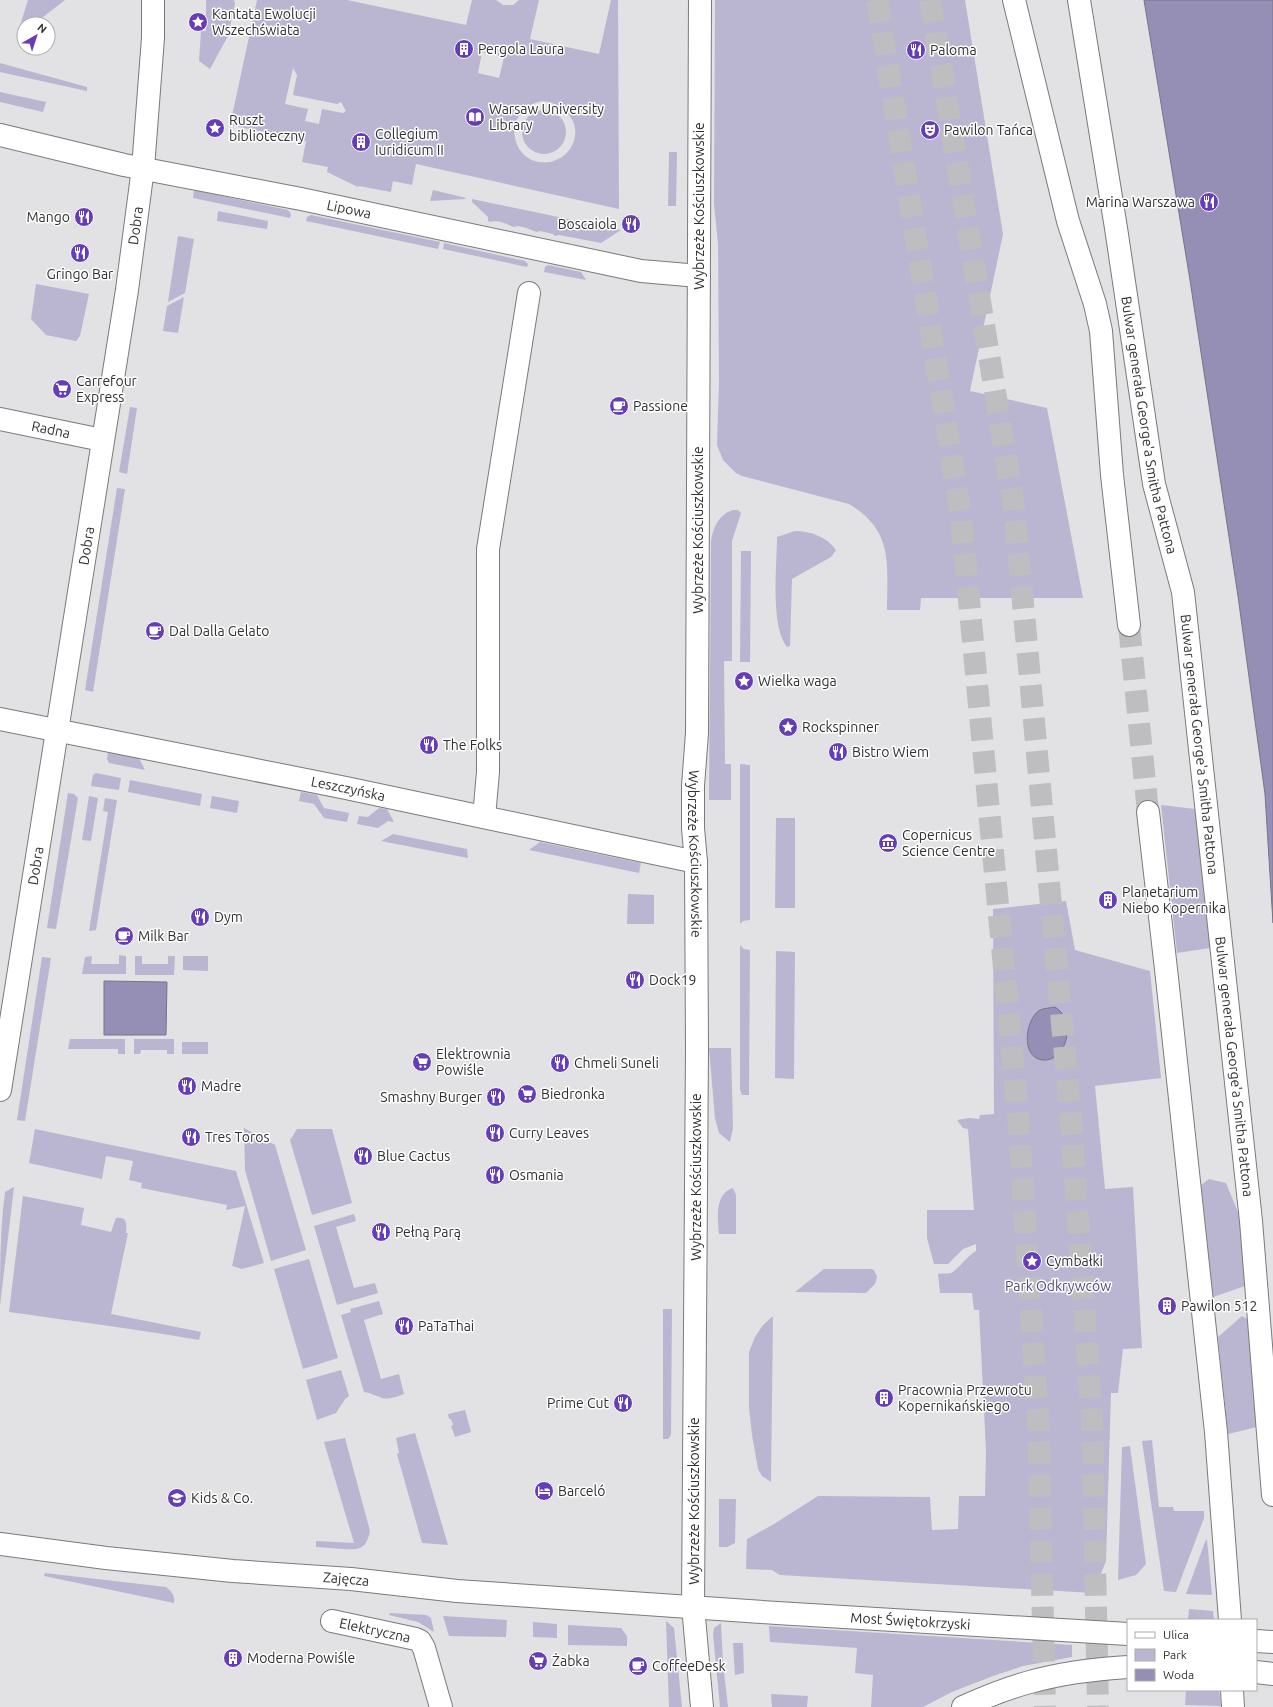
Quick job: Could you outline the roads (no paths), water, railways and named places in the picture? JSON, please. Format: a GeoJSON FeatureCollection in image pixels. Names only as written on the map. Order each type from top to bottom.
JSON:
{"type":"FeatureCollection","features":[{"type":"Feature","properties":{"kind":"street","name":"Dobra"},"geometry":{"type":"LineString","coordinates":[[0,1090],[127,290],[143,168],[153,38],[153,0]]}},
{"type":"Feature","properties":{"kind":"street","name":"Wybrzeże Kościuszkowskie"},"geometry":{"type":"LineString","coordinates":[[700,0],[697,725],[692,786],[693,828],[696,862],[697,1048],[693,1606],[702,1707]]}},
{"type":"Feature","properties":{"kind":"street"},"geometry":{"type":"LineString","coordinates":[[1014,0],[1068,221],[1095,304],[1101,331],[1112,475],[1129,625]]}},
{"type":"Feature","properties":{"kind":"street","name":"Bulwar generała George'a Smitha Pattona"},"geometry":{"type":"LineString","coordinates":[[1080,0],[1154,484],[1183,592],[1251,1221],[1273,1495]]}},
{"type":"Feature","properties":{"kind":"street","name":"Lipowa"},"geometry":{"type":"LineString","coordinates":[[0,136],[118,164],[350,210],[641,271],[699,276]]}},
{"type":"Feature","properties":{"kind":"street"},"geometry":{"type":"LineString","coordinates":[[484,817],[488,772],[488,549],[529,293]]}},
{"type":"Feature","properties":{"kind":"street","name":"Radna"},"geometry":{"type":"LineString","coordinates":[[0,419],[102,440]]}},
{"type":"Feature","properties":{"kind":"street","name":"Leszczyńska"},"geometry":{"type":"LineString","coordinates":[[0,718],[696,862]]}},
{"type":"Feature","properties":{"kind":"street"},"geometry":{"type":"LineString","coordinates":[[1148,812],[1168,978],[1216,1432],[1230,1619]]}},
{"type":"Feature","properties":{"kind":"street","name":"Zajęcza"},"geometry":{"type":"LineString","coordinates":[[0,1544],[106,1558],[233,1571],[351,1579],[457,1591],[693,1606]]}},
{"type":"Feature","properties":{"kind":"street","name":"Most Świętokrzyski"},"geometry":{"type":"LineString","coordinates":[[693,1606],[777,1613],[1127,1634]]}},
{"type":"Feature","properties":{"kind":"street","name":"Elektryczna"},"geometry":{"type":"LineString","coordinates":[[332,1621],[420,1641],[424,1648],[441,1707]]}},
{"type":"Feature","properties":{"kind":"street"},"geometry":{"type":"LineString","coordinates":[[1257,1641],[1273,1642]]}},
{"type":"Feature","properties":{"kind":"street"},"geometry":{"type":"LineString","coordinates":[[963,1707],[992,1694],[1028,1682],[1062,1674],[1127,1666]]}},
{"type":"Feature","properties":{"kind":"street"},"geometry":{"type":"LineString","coordinates":[[1257,1672],[1273,1674]]}},
{"type":"Feature","properties":{"kind":"street"},"geometry":{"type":"LineString","coordinates":[[1232,1691],[1233,1707]]}},
{"type":"Feature","properties":{"kind":"water"},"geometry":{"type":"Polygon","coordinates":[[[1144,0],[1273,0],[1273,923],[1265,794],[1238,596],[1190,280],[1144,0]]]}},
{"type":"Feature","properties":{"kind":"water"},"geometry":{"type":"Polygon","coordinates":[[[104,981],[167,982],[166,1035],[104,1035],[104,981]]]}},
{"type":"Feature","properties":{"kind":"water"},"geometry":{"type":"Polygon","coordinates":[[[1055,1007],[1062,1013],[1066,1021],[1066,1039],[1063,1048],[1051,1059],[1043,1060],[1036,1058],[1031,1053],[1028,1046],[1028,1029],[1031,1021],[1040,1010],[1055,1007]]]}},
{"type":"Feature","properties":{"kind":"tunnel"},"geometry":{"type":"LineString","coordinates":[[877,0],[961,516],[1018,1115],[1038,1418],[1045,1707]]}},
{"type":"Feature","properties":{"kind":"tunnel"},"geometry":{"type":"LineString","coordinates":[[930,0],[1014,506],[1070,1110],[1092,1418],[1098,1707]]}},
{"type":"Feature","properties":{"kind":"tunnel"},"geometry":{"type":"LineString","coordinates":[[1129,625],[1148,812]]}},
{"type":"Feature","properties":{"kind":"place","name":"Kantata Ewolucji Wszechświata"},"geometry":{"type":"Point","coordinates":[198,22]}},
{"type":"Feature","properties":{"kind":"place","name":"Pergola Laura"},"geometry":{"type":"Point","coordinates":[464,49]}},
{"type":"Feature","properties":{"kind":"place","name":"Paloma"},"geometry":{"type":"Point","coordinates":[916,50]}},
{"type":"Feature","properties":{"kind":"place","name":"Warsaw University Library"},"geometry":{"type":"Point","coordinates":[475,117]}},
{"type":"Feature","properties":{"kind":"place","name":"Ruszt biblioteczny"},"geometry":{"type":"Point","coordinates":[215,128]}},
{"type":"Feature","properties":{"kind":"place","name":"Pawilon Tańca"},"geometry":{"type":"Point","coordinates":[930,130]}},
{"type":"Feature","properties":{"kind":"place","name":"Collegium Iuridicum II"},"geometry":{"type":"Point","coordinates":[361,142]}},
{"type":"Feature","properties":{"kind":"place","name":"Marina Warszawa"},"geometry":{"type":"Point","coordinates":[1209,202]}},
{"type":"Feature","properties":{"kind":"place","name":"Mango"},"geometry":{"type":"Point","coordinates":[84,217]}},
{"type":"Feature","properties":{"kind":"place","name":"Boscaiola"},"geometry":{"type":"Point","coordinates":[631,224]}},
{"type":"Feature","properties":{"kind":"place","name":"Gringo Bar"},"geometry":{"type":"Point","coordinates":[80,253]}},
{"type":"Feature","properties":{"kind":"place","name":"Carrefour Express"},"geometry":{"type":"Point","coordinates":[62,389]}},
{"type":"Feature","properties":{"kind":"place","name":"Passione"},"geometry":{"type":"Point","coordinates":[619,406]}},
{"type":"Feature","properties":{"kind":"place","name":"Dal Dalla Gelato"},"geometry":{"type":"Point","coordinates":[155,631]}},
{"type":"Feature","properties":{"kind":"place","name":"Wielka waga"},"geometry":{"type":"Point","coordinates":[744,681]}},
{"type":"Feature","properties":{"kind":"place","name":"Rockspinner"},"geometry":{"type":"Point","coordinates":[788,727]}},
{"type":"Feature","properties":{"kind":"place","name":"The Folks"},"geometry":{"type":"Point","coordinates":[429,745]}},
{"type":"Feature","properties":{"kind":"place","name":"Bistro Wiem"},"geometry":{"type":"Point","coordinates":[838,752]}},
{"type":"Feature","properties":{"kind":"place","name":"Copernicus Science Centre"},"geometry":{"type":"Point","coordinates":[888,843]}},
{"type":"Feature","properties":{"kind":"place","name":"Planetarium Niebo Kopernika"},"geometry":{"type":"Point","coordinates":[1108,900]}},
{"type":"Feature","properties":{"kind":"place","name":"Dym"},"geometry":{"type":"Point","coordinates":[200,917]}},
{"type":"Feature","properties":{"kind":"place","name":"Milk Bar"},"geometry":{"type":"Point","coordinates":[124,936]}},
{"type":"Feature","properties":{"kind":"place","name":"Dock19"},"geometry":{"type":"Point","coordinates":[635,980]}},
{"type":"Feature","properties":{"kind":"place","name":"Elektrownia Powiśle"},"geometry":{"type":"Point","coordinates":[422,1062]}},
{"type":"Feature","properties":{"kind":"place","name":"Chmeli Suneli"},"geometry":{"type":"Point","coordinates":[560,1063]}},
{"type":"Feature","properties":{"kind":"place","name":"Madre"},"geometry":{"type":"Point","coordinates":[187,1086]}},
{"type":"Feature","properties":{"kind":"place","name":"Biedronka"},"geometry":{"type":"Point","coordinates":[527,1094]}},
{"type":"Feature","properties":{"kind":"place","name":"Smashny Burger"},"geometry":{"type":"Point","coordinates":[496,1097]}},
{"type":"Feature","properties":{"kind":"place","name":"Curry Leaves"},"geometry":{"type":"Point","coordinates":[495,1133]}},
{"type":"Feature","properties":{"kind":"place","name":"Tres Toros"},"geometry":{"type":"Point","coordinates":[191,1137]}},
{"type":"Feature","properties":{"kind":"place","name":"Blue Cactus"},"geometry":{"type":"Point","coordinates":[363,1156]}},
{"type":"Feature","properties":{"kind":"place","name":"Osmania"},"geometry":{"type":"Point","coordinates":[495,1175]}},
{"type":"Feature","properties":{"kind":"place","name":"Pełną Parą"},"geometry":{"type":"Point","coordinates":[381,1232]}},
{"type":"Feature","properties":{"kind":"place","name":"Cymbałki"},"geometry":{"type":"Point","coordinates":[1032,1261]}},
{"type":"Feature","properties":{"kind":"place","name":"Pawilon 512"},"geometry":{"type":"Point","coordinates":[1167,1306]}},
{"type":"Feature","properties":{"kind":"place","name":"PaTaThai"},"geometry":{"type":"Point","coordinates":[404,1326]}},
{"type":"Feature","properties":{"kind":"place","name":"Pracownia Przewrotu Kopernikańskiego"},"geometry":{"type":"Point","coordinates":[884,1398]}},
{"type":"Feature","properties":{"kind":"place","name":"Prime Cut"},"geometry":{"type":"Point","coordinates":[623,1403]}},
{"type":"Feature","properties":{"kind":"place","name":"Barceló"},"geometry":{"type":"Point","coordinates":[544,1491]}},
{"type":"Feature","properties":{"kind":"place","name":"Kids & Co."},"geometry":{"type":"Point","coordinates":[177,1498]}},
{"type":"Feature","properties":{"kind":"place","name":"Moderna Powiśle"},"geometry":{"type":"Point","coordinates":[233,1658]}},
{"type":"Feature","properties":{"kind":"place","name":"Żabka"},"geometry":{"type":"Point","coordinates":[538,1661]}},
{"type":"Feature","properties":{"kind":"place","name":"CoffeeDesk"},"geometry":{"type":"Point","coordinates":[638,1666]}},
{"type":"Feature","properties":{"kind":"park label","name":"Park Odkrywców"},"geometry":{"type":"Point","coordinates":[1058,1286]}}]}
